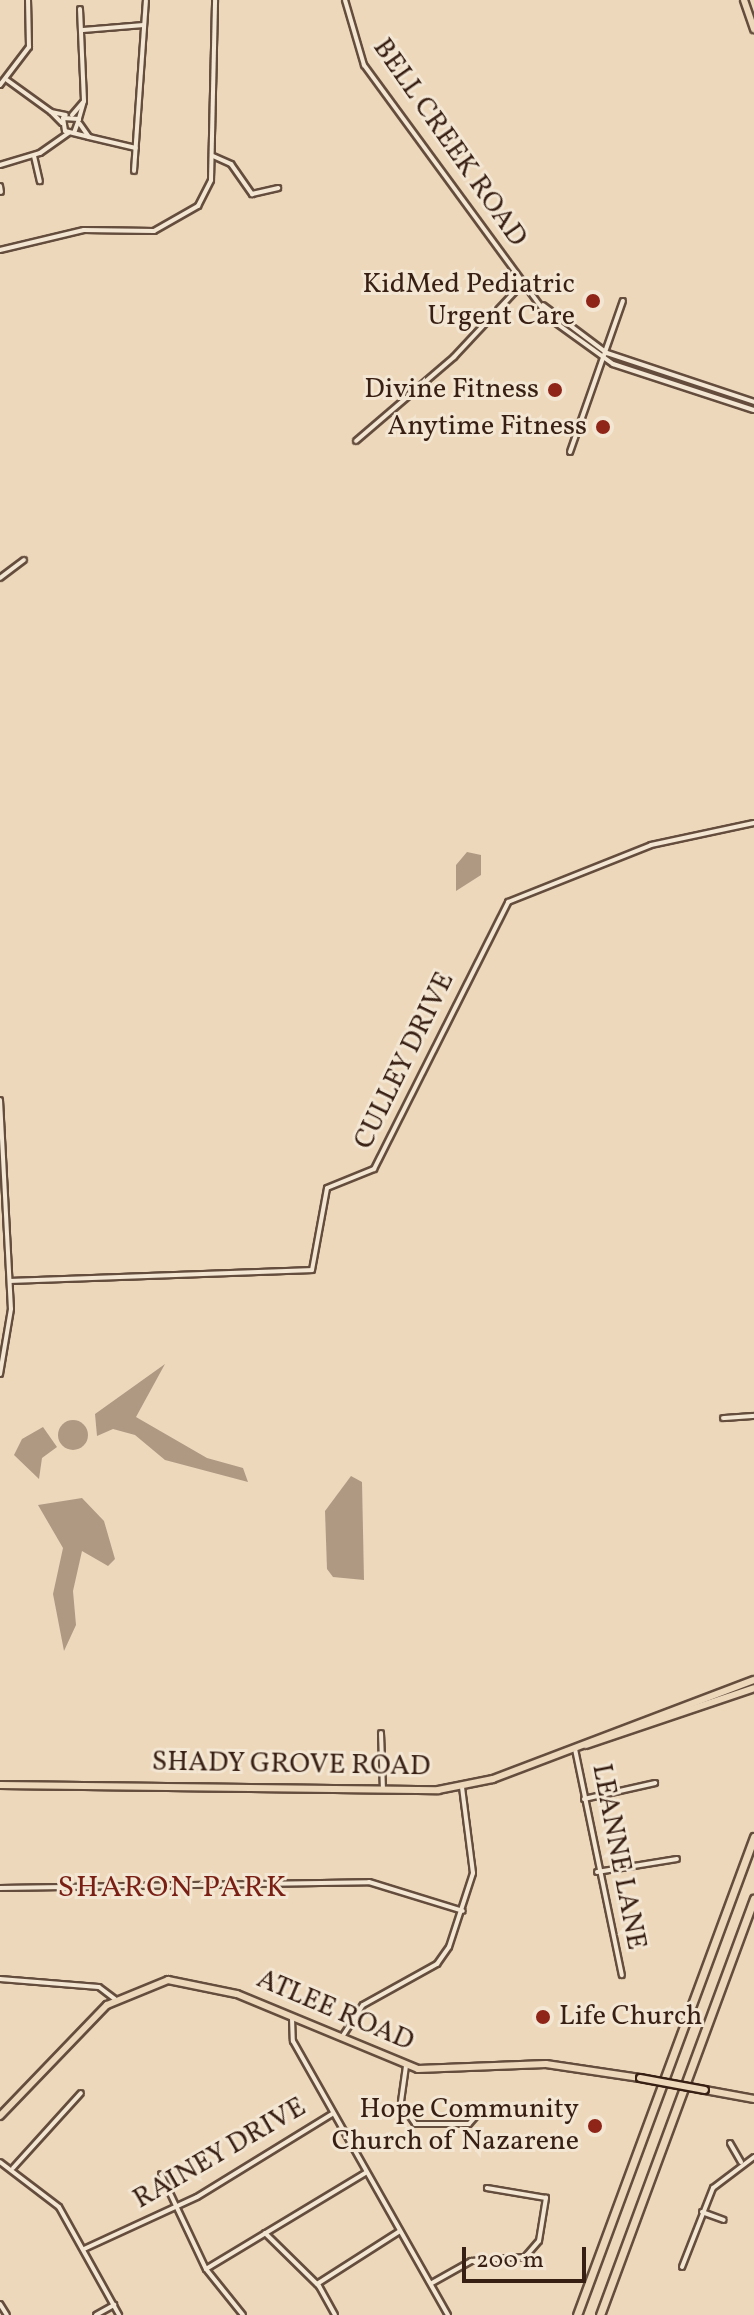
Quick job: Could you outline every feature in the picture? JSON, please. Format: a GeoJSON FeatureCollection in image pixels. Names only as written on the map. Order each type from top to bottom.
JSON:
{"type":"FeatureCollection","features":[{"type":"Feature","properties":{"kind":"highway"},"geometry":{"type":"LineString","coordinates":[[577,2315],[754,1837]]}},
{"type":"Feature","properties":{"kind":"highway"},"geometry":{"type":"LineString","coordinates":[[600,2315],[754,1899]]}},
{"type":"Feature","properties":{"kind":"main road"},"geometry":{"type":"LineString","coordinates":[[744,0],[754,29]]}},
{"type":"Feature","properties":{"kind":"main road","name":"SHADY GROVE ROAD"},"geometry":{"type":"LineString","coordinates":[[0,1785],[383,1790],[462,1787],[754,1680]]}},
{"type":"Feature","properties":{"kind":"main road","name":"SHADY GROVE ROAD"},"geometry":{"type":"LineString","coordinates":[[574,1747],[625,1738],[754,1688]]}},
{"type":"Feature","properties":{"kind":"main road"},"geometry":{"type":"LineString","coordinates":[[719,1693],[722,1701]]}},
{"type":"Feature","properties":{"kind":"main road","name":"ATLEE ROAD"},"geometry":{"type":"LineString","coordinates":[[0,2116],[115,1999],[148,1984],[189,1981],[293,2016],[406,2066],[546,2064],[754,2099]]}},
{"type":"Feature","properties":{"kind":"street"},"geometry":{"type":"LineString","coordinates":[[0,85],[7,80],[31,40],[28,0]]}},
{"type":"Feature","properties":{"kind":"street"},"geometry":{"type":"LineString","coordinates":[[134,171],[146,0]]}},
{"type":"Feature","properties":{"kind":"street"},"geometry":{"type":"LineString","coordinates":[[0,250],[84,230],[172,226],[203,200],[213,156],[215,0]]}},
{"type":"Feature","properties":{"kind":"street","name":"BELL CREEK ROAD"},"geometry":{"type":"LineString","coordinates":[[345,0],[364,65],[523,282],[565,333],[605,360],[754,410]]}},
{"type":"Feature","properties":{"kind":"street"},"geometry":{"type":"LineString","coordinates":[[0,165],[33,156],[71,133],[80,122],[84,101],[80,9]]}},
{"type":"Feature","properties":{"kind":"street"},"geometry":{"type":"LineString","coordinates":[[82,30],[144,25]]}},
{"type":"Feature","properties":{"kind":"street"},"geometry":{"type":"LineString","coordinates":[[7,80],[51,112],[71,133],[136,148]]}},
{"type":"Feature","properties":{"kind":"street"},"geometry":{"type":"LineString","coordinates":[[57,140],[62,126],[84,101]]}},
{"type":"Feature","properties":{"kind":"street"},"geometry":{"type":"LineString","coordinates":[[51,112],[70,115],[80,122],[89,137]]}},
{"type":"Feature","properties":{"kind":"street"},"geometry":{"type":"LineString","coordinates":[[33,156],[40,181]]}},
{"type":"Feature","properties":{"kind":"street"},"geometry":{"type":"LineString","coordinates":[[213,156],[231,164],[252,194],[278,188]]}},
{"type":"Feature","properties":{"kind":"street"},"geometry":{"type":"LineString","coordinates":[[356,441],[454,357],[523,282]]}},
{"type":"Feature","properties":{"kind":"street","name":"BELL CREEK ROAD"},"geometry":{"type":"LineString","coordinates":[[538,301],[607,353],[754,402]]}},
{"type":"Feature","properties":{"kind":"street"},"geometry":{"type":"LineString","coordinates":[[570,452],[578,413],[605,360],[623,301]]}},
{"type":"Feature","properties":{"kind":"street"},"geometry":{"type":"LineString","coordinates":[[0,578],[24,560]]}},
{"type":"Feature","properties":{"kind":"street","name":"CULLEY DRIVE"},"geometry":{"type":"LineString","coordinates":[[11,1281],[312,1270],[327,1188],[374,1169],[508,902],[620,856],[754,823]]}},
{"type":"Feature","properties":{"kind":"street"},"geometry":{"type":"LineString","coordinates":[[0,1100],[11,1281],[0,1374]]}},
{"type":"Feature","properties":{"kind":"street"},"geometry":{"type":"LineString","coordinates":[[723,1418],[754,1416]]}},
{"type":"Feature","properties":{"kind":"street"},"geometry":{"type":"LineString","coordinates":[[381,1733],[383,1790]]}},
{"type":"Feature","properties":{"kind":"street","name":"LEANNE LANE"},"geometry":{"type":"LineString","coordinates":[[574,1747],[597,1872],[622,1975]]}},
{"type":"Feature","properties":{"kind":"street"},"geometry":{"type":"LineString","coordinates":[[584,1799],[655,1783]]}},
{"type":"Feature","properties":{"kind":"street"},"geometry":{"type":"LineString","coordinates":[[341,2038],[363,2005],[441,1960],[463,1911],[474,1864],[462,1787]]}},
{"type":"Feature","properties":{"kind":"street"},"geometry":{"type":"LineString","coordinates":[[597,1872],[677,1859]]}},
{"type":"Feature","properties":{"kind":"street"},"geometry":{"type":"LineString","coordinates":[[0,1888],[369,1882],[463,1911]]}},
{"type":"Feature","properties":{"kind":"street"},"geometry":{"type":"LineString","coordinates":[[0,1979],[99,1987],[115,1999]]}},
{"type":"Feature","properties":{"kind":"street"},"geometry":{"type":"LineString","coordinates":[[293,2016],[293,2041],[448,2315]]}},
{"type":"Feature","properties":{"kind":"street"},"geometry":{"type":"LineString","coordinates":[[406,2066],[401,2103],[411,2122],[469,2124],[482,2109]]}},
{"type":"Feature","properties":{"kind":"street"},"geometry":{"type":"LineString","coordinates":[[13,2168],[81,2093]]}},
{"type":"Feature","properties":{"kind":"street","name":"RAINEY DRIVE"},"geometry":{"type":"LineString","coordinates":[[84,2249],[176,2207],[332,2114]]}},
{"type":"Feature","properties":{"kind":"street"},"geometry":{"type":"LineString","coordinates":[[730,2143],[741,2162]]}},
{"type":"Feature","properties":{"kind":"street"},"geometry":{"type":"LineString","coordinates":[[682,2267],[702,2212],[718,2181],[741,2162],[754,2157]]}},
{"type":"Feature","properties":{"kind":"street"},"geometry":{"type":"LineString","coordinates":[[0,2162],[13,2168],[52,2198],[84,2249],[119,2315]]}},
{"type":"Feature","properties":{"kind":"street"},"geometry":{"type":"LineString","coordinates":[[206,2269],[365,2173]]}},
{"type":"Feature","properties":{"kind":"street"},"geometry":{"type":"LineString","coordinates":[[161,2174],[206,2269],[243,2315]]}},
{"type":"Feature","properties":{"kind":"street"},"geometry":{"type":"LineString","coordinates":[[432,2283],[471,2261],[519,2259],[535,2250],[547,2220],[546,2198],[487,2188]]}},
{"type":"Feature","properties":{"kind":"street"},"geometry":{"type":"LineString","coordinates":[[702,2212],[724,2220]]}},
{"type":"Feature","properties":{"kind":"street"},"geometry":{"type":"LineString","coordinates":[[317,2284],[400,2231]]}},
{"type":"Feature","properties":{"kind":"street"},"geometry":{"type":"LineString","coordinates":[[265,2233],[317,2284],[335,2315]]}},
{"type":"Feature","properties":{"kind":"street"},"geometry":{"type":"LineString","coordinates":[[0,2304],[7,2315]]}},
{"type":"Feature","properties":{"kind":"street"},"geometry":{"type":"LineString","coordinates":[[96,2315],[114,2305]]}},
{"type":"Feature","properties":{"kind":"shaded area"},"geometry":{"type":"Polygon","coordinates":[[[467,852],[481,855],[481,875],[456,891],[456,865],[467,852]]]}},
{"type":"Feature","properties":{"kind":"shaded area"},"geometry":{"type":"Polygon","coordinates":[[[165,1364],[136,1417],[207,1458],[243,1468],[248,1482],[165,1460],[135,1435],[113,1429],[97,1436],[95,1414],[165,1364]]]}},
{"type":"Feature","properties":{"kind":"shaded area"},"geometry":{"type":"Polygon","coordinates":[[[73,1420],[84,1424],[88,1435],[84,1446],[73,1450],[62,1446],[58,1435],[62,1424],[73,1420]]]}},
{"type":"Feature","properties":{"kind":"shaded area"},"geometry":{"type":"Polygon","coordinates":[[[43,1427],[57,1447],[42,1458],[39,1479],[14,1455],[22,1439],[43,1427]]]}},
{"type":"Feature","properties":{"kind":"shaded area"},"geometry":{"type":"Polygon","coordinates":[[[351,1476],[362,1482],[364,1580],[333,1577],[327,1569],[325,1511],[351,1476]]]}},
{"type":"Feature","properties":{"kind":"shaded area"},"geometry":{"type":"Polygon","coordinates":[[[82,1498],[104,1521],[115,1559],[108,1566],[82,1551],[73,1591],[76,1625],[64,1651],[53,1594],[63,1548],[38,1505],[82,1498]]]}},
{"type":"Feature","properties":{"kind":"place","name":"KidMed Pediatric Urgent Care"},"geometry":{"type":"Point","coordinates":[593,301]}},
{"type":"Feature","properties":{"kind":"place","name":"Divine Fitness"},"geometry":{"type":"Point","coordinates":[555,390]}},
{"type":"Feature","properties":{"kind":"place","name":"Anytime Fitness"},"geometry":{"type":"Point","coordinates":[603,427]}},
{"type":"Feature","properties":{"kind":"place","name":"Life Church"},"geometry":{"type":"Point","coordinates":[543,2017]}},
{"type":"Feature","properties":{"kind":"place","name":"Hope Community Church of Nazarene"},"geometry":{"type":"Point","coordinates":[595,2126]}},
{"type":"Feature","properties":{"kind":"district","name":"SHARON PARK"},"geometry":{"type":"Point","coordinates":[173,1888]}}]}
